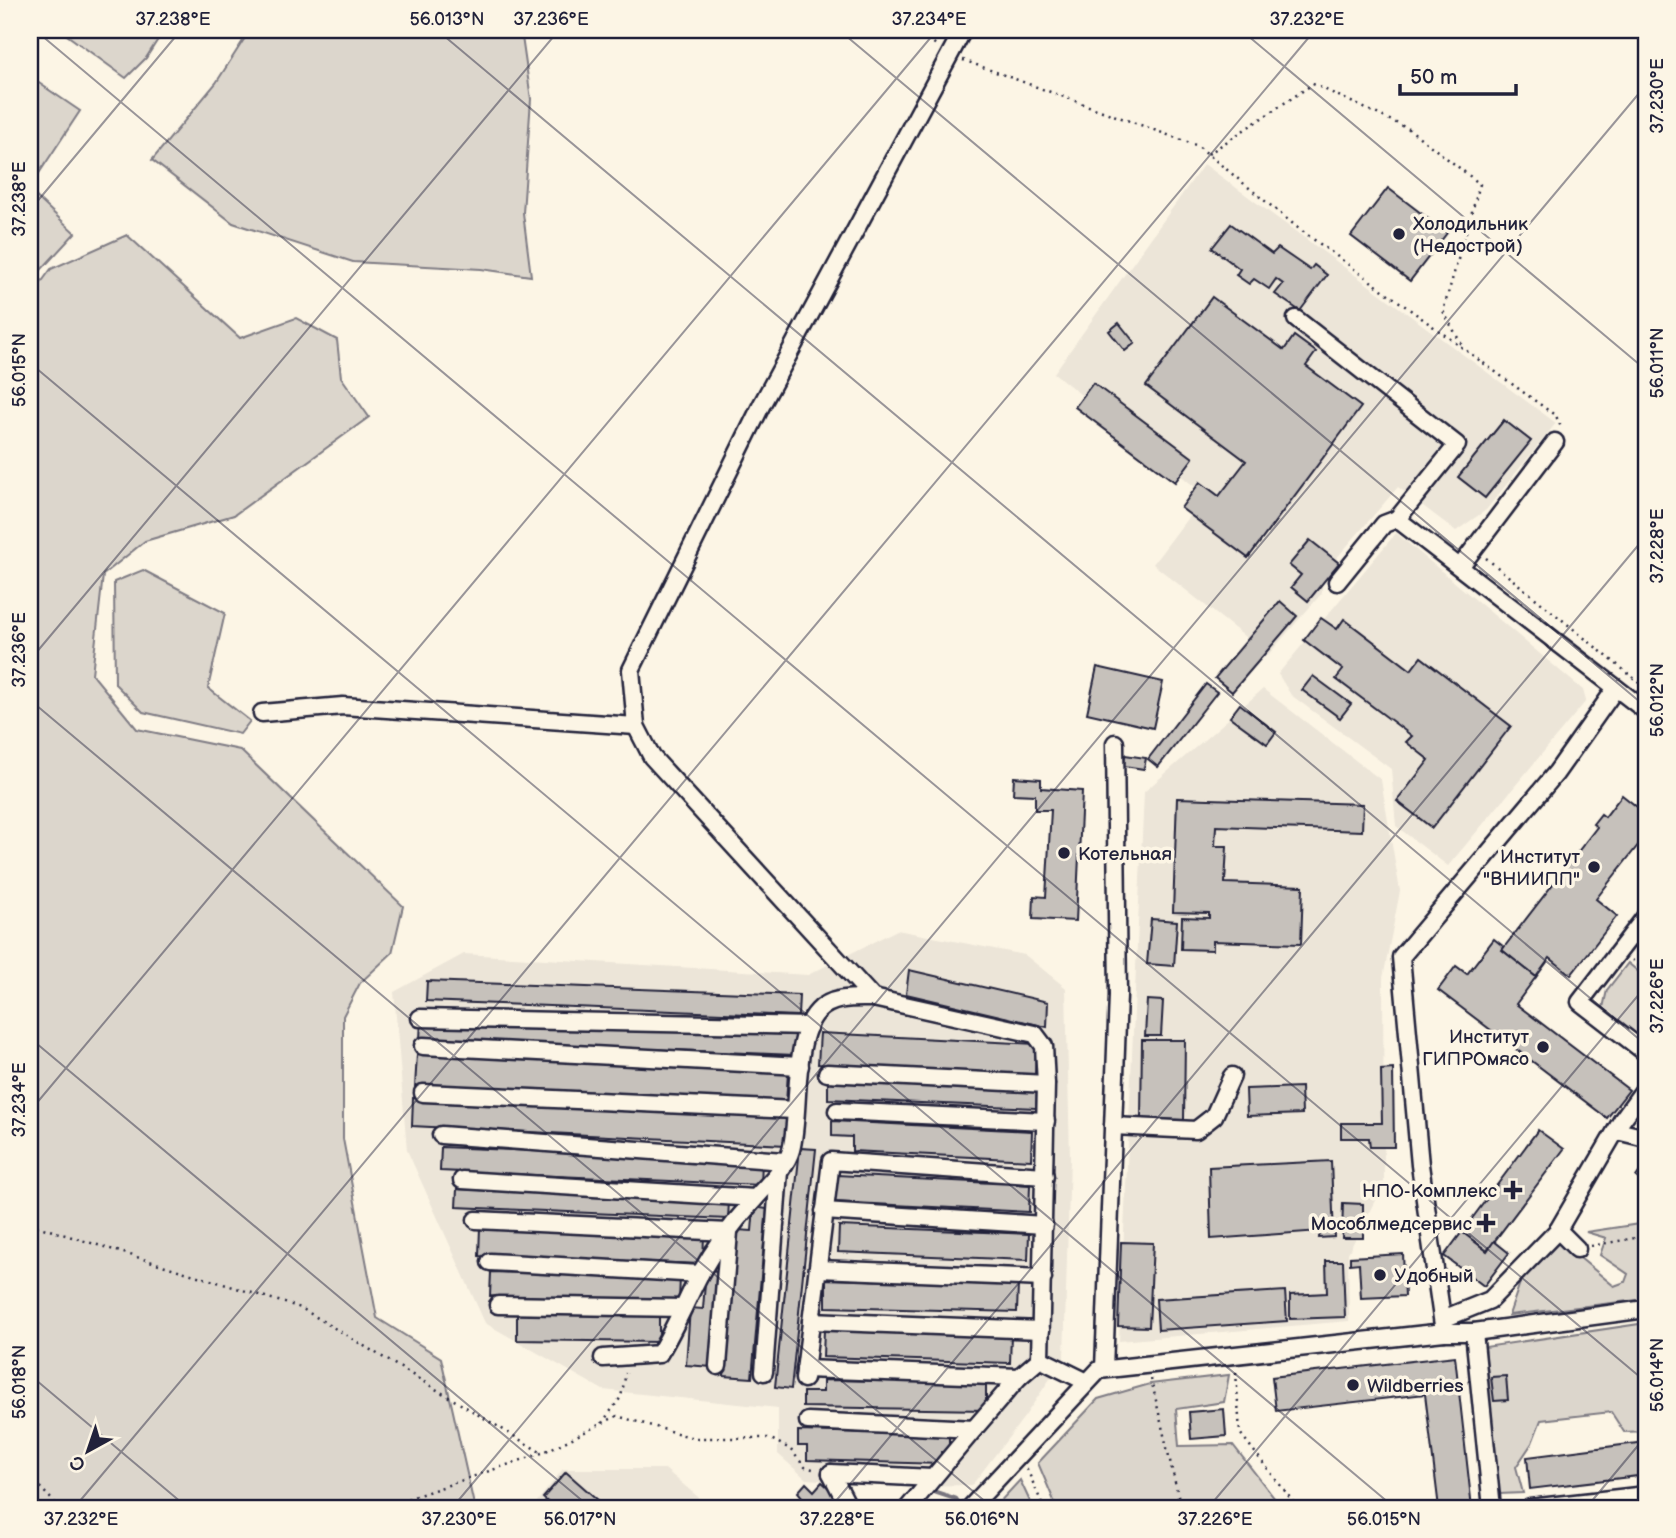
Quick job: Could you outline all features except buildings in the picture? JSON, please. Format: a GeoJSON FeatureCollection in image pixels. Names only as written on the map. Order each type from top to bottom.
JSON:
{"type":"FeatureCollection","features":[{"type":"Feature","properties":{"kind":"street"},"geometry":{"type":"LineString","coordinates":[[873,998],[652,757],[636,726],[631,670],[762,404],[963,30]]}},
{"type":"Feature","properties":{"kind":"street"},"geometry":{"type":"LineString","coordinates":[[1296,318],[1457,445],[1396,519],[1384,524],[1337,582]]}},
{"type":"Feature","properties":{"kind":"street"},"geometry":{"type":"LineString","coordinates":[[1460,567],[1558,435]]}},
{"type":"Feature","properties":{"kind":"street"},"geometry":{"type":"LineString","coordinates":[[1396,519],[1646,711]]}},
{"type":"Feature","properties":{"kind":"street"},"geometry":{"type":"LineString","coordinates":[[1444,1325],[1420,1165],[1401,957],[1556,773],[1616,688]]}},
{"type":"Feature","properties":{"kind":"street"},"geometry":{"type":"LineString","coordinates":[[262,713],[342,706],[636,726]]}},
{"type":"Feature","properties":{"kind":"street"},"geometry":{"type":"LineString","coordinates":[[970,1508],[1097,1374],[1113,1126],[1118,995],[1115,743]]}},
{"type":"Feature","properties":{"kind":"street"},"geometry":{"type":"LineString","coordinates":[[1646,916],[1580,1002],[1646,1053]]}},
{"type":"Feature","properties":{"kind":"street"},"geometry":{"type":"LineString","coordinates":[[603,1358],[659,1354],[700,1274],[791,1152],[800,1066],[809,1026],[817,1011],[827,1003],[848,998],[873,998],[1035,1034],[1044,1046],[1046,1121],[1041,1360]]}},
{"type":"Feature","properties":{"kind":"street"},"geometry":{"type":"LineString","coordinates":[[420,1018],[809,1026]]}},
{"type":"Feature","properties":{"kind":"street"},"geometry":{"type":"LineString","coordinates":[[423,1046],[800,1066]]}},
{"type":"Feature","properties":{"kind":"street"},"geometry":{"type":"LineString","coordinates":[[827,1073],[1046,1084]]}},
{"type":"Feature","properties":{"kind":"street"},"geometry":{"type":"LineString","coordinates":[[1113,1126],[1196,1130],[1214,1116],[1231,1076]]}},
{"type":"Feature","properties":{"kind":"street"},"geometry":{"type":"LineString","coordinates":[[1041,1360],[1097,1374],[1147,1364],[1444,1325],[1490,1300],[1558,1230],[1646,1087]]}},
{"type":"Feature","properties":{"kind":"street"},"geometry":{"type":"LineString","coordinates":[[423,1093],[795,1110]]}},
{"type":"Feature","properties":{"kind":"street"},"geometry":{"type":"LineString","coordinates":[[837,1111],[1046,1121]]}},
{"type":"Feature","properties":{"kind":"street"},"geometry":{"type":"LineString","coordinates":[[1617,1131],[1646,1138]]}},
{"type":"Feature","properties":{"kind":"street"},"geometry":{"type":"LineString","coordinates":[[441,1135],[782,1166]]}},
{"type":"Feature","properties":{"kind":"street"},"geometry":{"type":"LineString","coordinates":[[1020,1377],[804,1374],[831,1161],[1045,1176]]}},
{"type":"Feature","properties":{"kind":"street"},"geometry":{"type":"LineString","coordinates":[[764,1371],[782,1166]]}},
{"type":"Feature","properties":{"kind":"street"},"geometry":{"type":"LineString","coordinates":[[461,1180],[755,1198]]}},
{"type":"Feature","properties":{"kind":"street"},"geometry":{"type":"LineString","coordinates":[[824,1211],[1044,1225]]}},
{"type":"Feature","properties":{"kind":"street"},"geometry":{"type":"LineString","coordinates":[[476,1220],[729,1232]]}},
{"type":"Feature","properties":{"kind":"street"},"geometry":{"type":"LineString","coordinates":[[1558,1230],[1577,1249]]}},
{"type":"Feature","properties":{"kind":"street"},"geometry":{"type":"LineString","coordinates":[[718,1366],[729,1232]]}},
{"type":"Feature","properties":{"kind":"street"},"geometry":{"type":"LineString","coordinates":[[490,1262],[700,1274]]}},
{"type":"Feature","properties":{"kind":"street"},"geometry":{"type":"LineString","coordinates":[[818,1269],[1043,1278]]}},
{"type":"Feature","properties":{"kind":"street"},"geometry":{"type":"LineString","coordinates":[[498,1305],[683,1308]]}},
{"type":"Feature","properties":{"kind":"street"},"geometry":{"type":"LineString","coordinates":[[1444,1325],[1474,1332],[1646,1309]]}},
{"type":"Feature","properties":{"kind":"street"},"geometry":{"type":"LineString","coordinates":[[811,1321],[1041,1330]]}},
{"type":"Feature","properties":{"kind":"street"},"geometry":{"type":"LineString","coordinates":[[1474,1332],[1492,1508]]}},
{"type":"Feature","properties":{"kind":"street"},"geometry":{"type":"LineString","coordinates":[[908,1508],[1020,1377],[1041,1360]]}},
{"type":"Feature","properties":{"kind":"street"},"geometry":{"type":"LineString","coordinates":[[808,1421],[974,1429]]}},
{"type":"Feature","properties":{"kind":"street"},"geometry":{"type":"LineString","coordinates":[[831,1473],[932,1478]]}},
{"type":"Feature","properties":{"kind":"street"},"geometry":{"type":"LineString","coordinates":[[831,1473],[849,1508]]}},
{"type":"Feature","properties":{"kind":"street"},"geometry":{"type":"LineString","coordinates":[[1530,1508],[1646,1495]]}},
{"type":"Feature","properties":{"kind":"path"},"geometry":{"type":"LineString","coordinates":[[917,30],[950,55],[1198,146],[1298,228],[1556,416],[1558,435]]}},
{"type":"Feature","properties":{"kind":"path"},"geometry":{"type":"LineString","coordinates":[[1208,154],[1313,84],[1409,129],[1480,184],[1443,311],[1464,350]]}},
{"type":"Feature","properties":{"kind":"path"},"geometry":{"type":"LineString","coordinates":[[1475,549],[1646,688]]}},
{"type":"Feature","properties":{"kind":"path"},"geometry":{"type":"LineString","coordinates":[[30,1224],[301,1308],[542,1453]]}},
{"type":"Feature","properties":{"kind":"path"},"geometry":{"type":"LineString","coordinates":[[1577,1249],[1646,1236]]}},
{"type":"Feature","properties":{"kind":"path"},"geometry":{"type":"LineString","coordinates":[[1235,1354],[1240,1433],[1298,1508]]}},
{"type":"Feature","properties":{"kind":"path"},"geometry":{"type":"LineString","coordinates":[[601,1424],[621,1397],[628,1356]]}},
{"type":"Feature","properties":{"kind":"path"},"geometry":{"type":"LineString","coordinates":[[1147,1364],[1181,1508]]}},
{"type":"Feature","properties":{"kind":"path"},"geometry":{"type":"LineString","coordinates":[[381,1508],[542,1453],[617,1416],[694,1438],[769,1438],[790,1449],[805,1468],[831,1473]]}},
{"type":"Feature","properties":{"kind":"path"},"geometry":{"type":"LineString","coordinates":[[1020,1453],[1044,1508]]}},
{"type":"Feature","properties":{"kind":"path"},"geometry":{"type":"LineString","coordinates":[[30,1477],[60,1508]]}},
{"type":"Feature","properties":{"kind":"shaded area"},"geometry":{"type":"Polygon","coordinates":[[[60,30],[164,30],[146,58],[126,78],[60,30]]]}},
{"type":"Feature","properties":{"kind":"shaded area"},"geometry":{"type":"Polygon","coordinates":[[[250,30],[521,30],[531,99],[523,213],[531,276],[481,269],[353,262],[233,223],[152,160],[216,83],[250,30]]]}},
{"type":"Feature","properties":{"kind":"shaded area"},"geometry":{"type":"Polygon","coordinates":[[[30,77],[80,111],[30,187],[30,77]]]}},
{"type":"Feature","properties":{"kind":"shaded area"},"geometry":{"type":"Polygon","coordinates":[[[1204,164],[1556,423],[1486,510],[1456,531],[1398,487],[1322,575],[1322,593],[1268,655],[1153,564],[1205,495],[1054,373],[1204,164]]]}},
{"type":"Feature","properties":{"kind":"shaded area"},"geometry":{"type":"Polygon","coordinates":[[[30,191],[75,233],[30,282],[30,191]]]}},
{"type":"Feature","properties":{"kind":"shaded area"},"geometry":{"type":"Polygon","coordinates":[[[127,235],[240,338],[296,318],[337,340],[341,377],[369,417],[234,515],[145,541],[103,575],[92,674],[137,729],[240,750],[403,906],[392,953],[360,983],[343,1016],[343,1139],[377,1318],[441,1358],[474,1505],[471,1508],[30,1508],[30,298],[51,269],[127,235]]]}},
{"type":"Feature","properties":{"kind":"shaded area"},"geometry":{"type":"Polygon","coordinates":[[[1396,533],[1583,690],[1586,701],[1448,866],[1396,826],[1391,769],[1291,695],[1278,674],[1396,533]]]}},
{"type":"Feature","properties":{"kind":"shaded area"},"geometry":{"type":"Polygon","coordinates":[[[143,570],[225,613],[208,688],[250,721],[240,734],[143,712],[115,684],[114,582],[143,570]]]}},
{"type":"Feature","properties":{"kind":"shaded area"},"geometry":{"type":"Polygon","coordinates":[[[1263,689],[1381,780],[1400,891],[1383,978],[1384,1183],[1348,1253],[1349,1321],[1119,1341],[1144,792],[1263,689]]]}},
{"type":"Feature","properties":{"kind":"shaded area"},"geometry":{"type":"Polygon","coordinates":[[[897,930],[1025,955],[1066,988],[1070,1158],[1064,1358],[1025,1416],[972,1485],[906,1486],[806,1479],[778,1454],[778,1408],[603,1390],[485,1323],[407,1150],[394,992],[464,954],[808,975],[897,930]]]}},
{"type":"Feature","properties":{"kind":"shaded area"},"geometry":{"type":"Polygon","coordinates":[[[1628,963],[1646,978],[1646,1043],[1603,1008],[1607,990],[1628,963]]]}},
{"type":"Feature","properties":{"kind":"shaded area"},"geometry":{"type":"Polygon","coordinates":[[[1646,1223],[1646,1299],[1509,1315],[1524,1271],[1551,1243],[1563,1244],[1614,1286],[1625,1282],[1628,1274],[1600,1255],[1606,1238],[1586,1232],[1646,1223]]]}},
{"type":"Feature","properties":{"kind":"shaded area"},"geometry":{"type":"Polygon","coordinates":[[[1646,1323],[1646,1431],[1624,1432],[1611,1412],[1541,1420],[1532,1443],[1516,1467],[1523,1493],[1499,1494],[1485,1347],[1646,1323]]]}},
{"type":"Feature","properties":{"kind":"shaded area"},"geometry":{"type":"Polygon","coordinates":[[[1229,1375],[1224,1402],[1176,1409],[1179,1446],[1233,1445],[1282,1508],[1057,1508],[1038,1463],[1098,1399],[1150,1384],[1229,1375]]]}},
{"type":"Feature","properties":{"kind":"shaded area"},"geometry":{"type":"Polygon","coordinates":[[[563,1469],[665,1469],[711,1508],[532,1508],[563,1469]]]}},
{"type":"Feature","properties":{"kind":"shaded area"},"geometry":{"type":"Polygon","coordinates":[[[1020,1480],[1033,1508],[994,1508],[1020,1480]]]}},
{"type":"Feature","properties":{"kind":"waterway"},"geometry":{"type":"LineString","coordinates":[[935,1492],[956,1499],[962,1508]]}},
{"type":"Feature","properties":{"kind":"place","name":"Холодильник (Недострой)"},"geometry":{"type":"Point","coordinates":[1399,234]}},
{"type":"Feature","properties":{"kind":"place","name":"Котельная"},"geometry":{"type":"Point","coordinates":[1064,853]}},
{"type":"Feature","properties":{"kind":"place","name":"Институт \"ВНИИПП\""},"geometry":{"type":"Point","coordinates":[1594,867]}},
{"type":"Feature","properties":{"kind":"place","name":"Институт ГИПРОмясо"},"geometry":{"type":"Point","coordinates":[1543,1047]}},
{"type":"Feature","properties":{"kind":"place","name":"НПО-Комплекс"},"geometry":{"type":"Point","coordinates":[1513,1190]}},
{"type":"Feature","properties":{"kind":"place","name":"Мособлмедсервис"},"geometry":{"type":"Point","coordinates":[1486,1223]}},
{"type":"Feature","properties":{"kind":"place","name":"Удобный"},"geometry":{"type":"Point","coordinates":[1380,1275]}},
{"type":"Feature","properties":{"kind":"place","name":"Wildberries"},"geometry":{"type":"Point","coordinates":[1353,1385]}}]}
